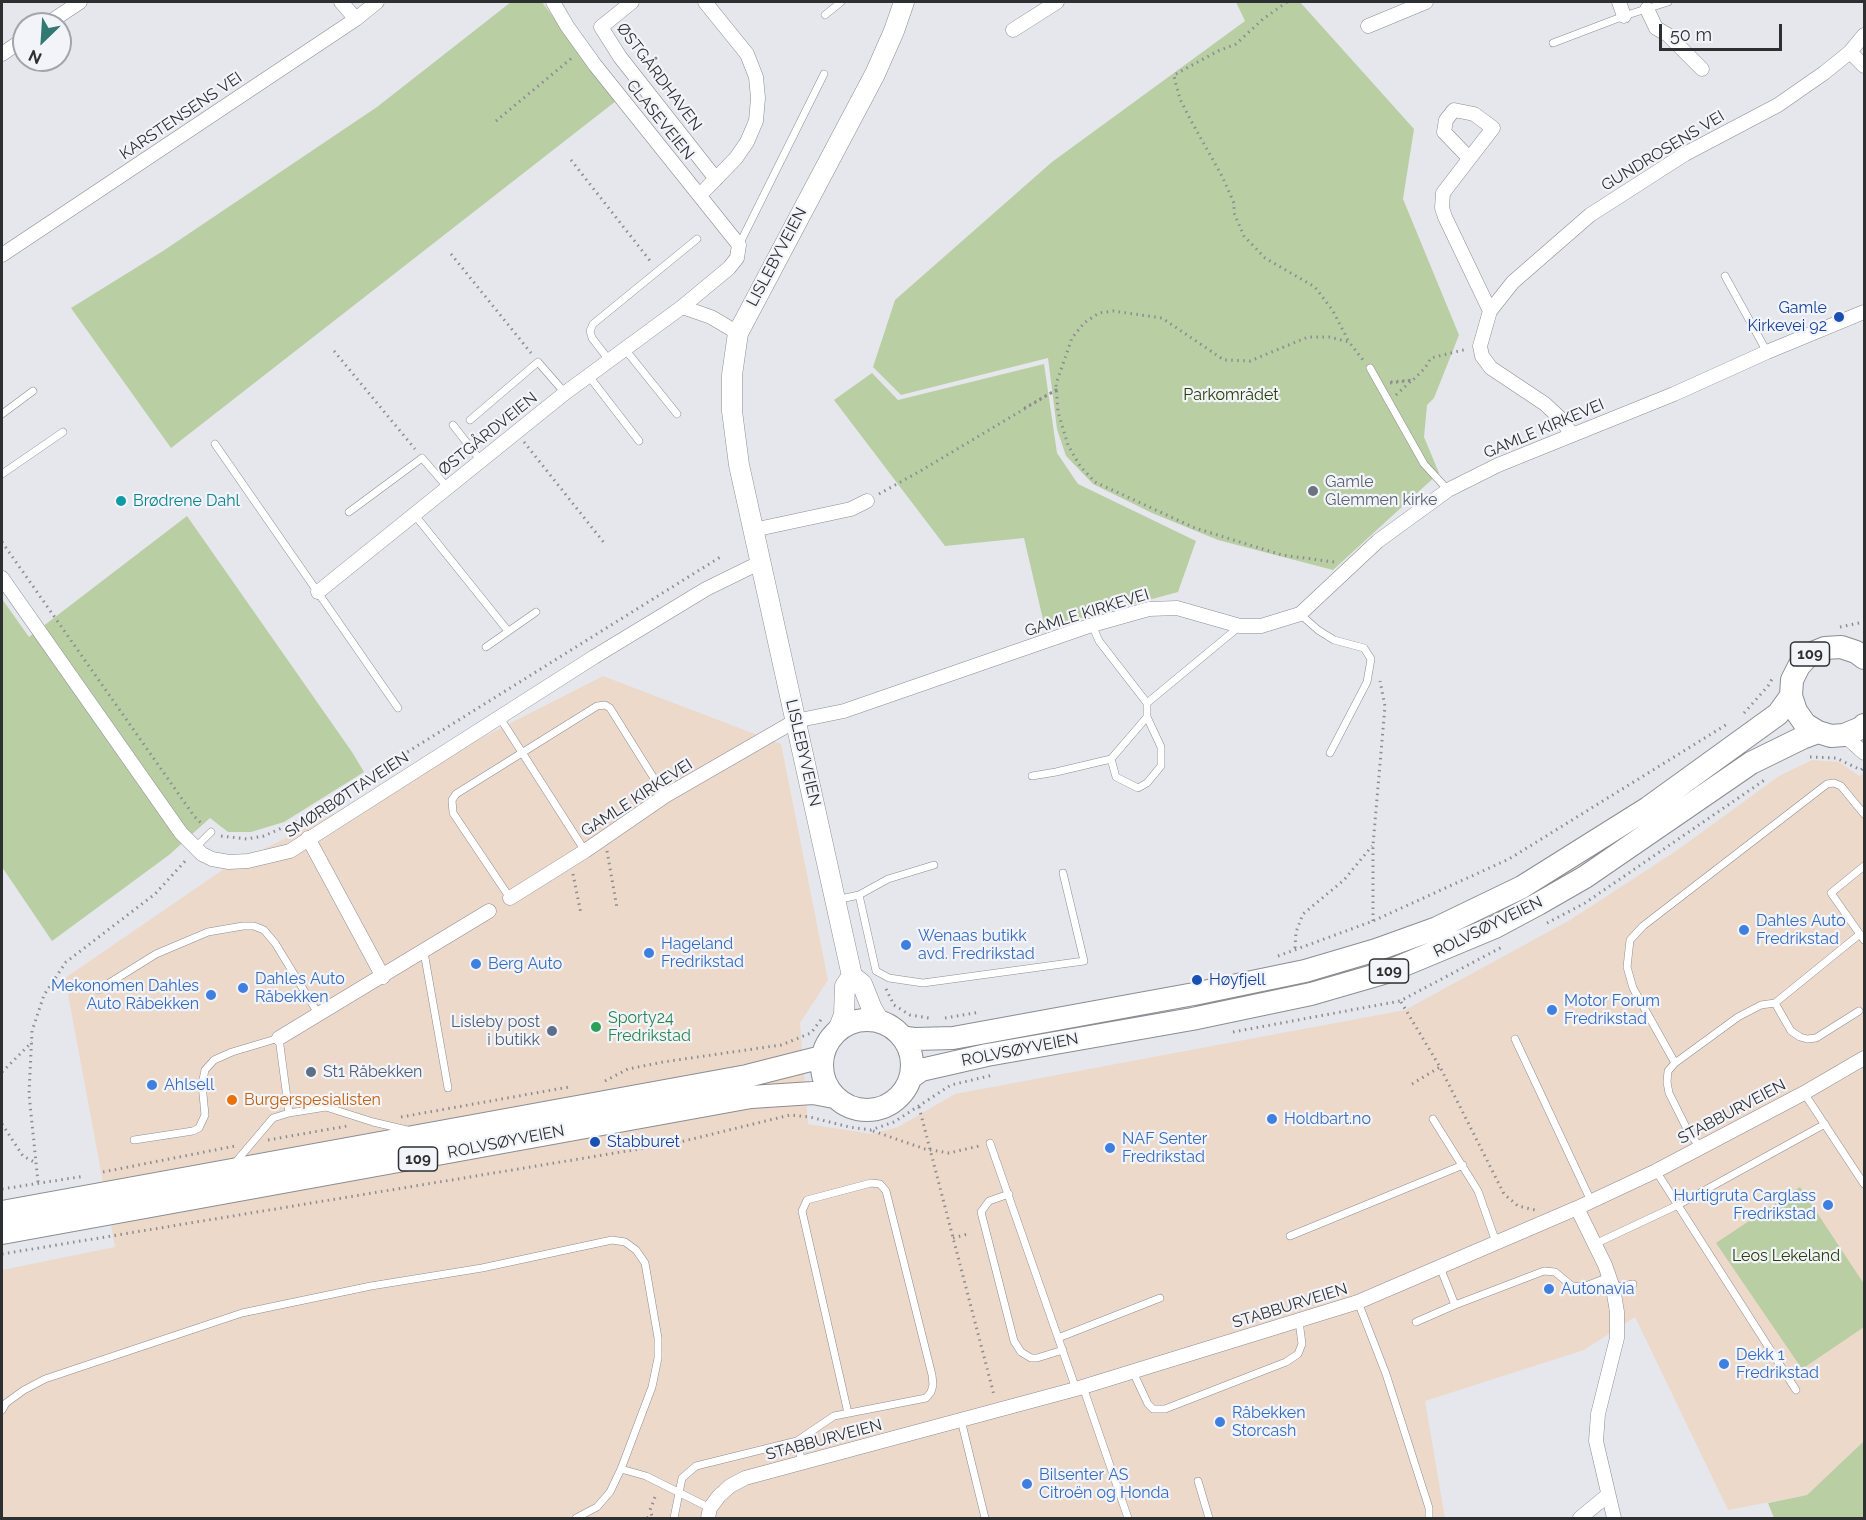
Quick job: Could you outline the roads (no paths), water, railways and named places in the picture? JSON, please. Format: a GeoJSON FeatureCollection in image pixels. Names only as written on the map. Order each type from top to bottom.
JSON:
{"type":"FeatureCollection","features":[{"type":"Feature","properties":{"kind":"main road","name":"109"},"geometry":{"type":"LineString","coordinates":[[1791,696],[1792,680],[1799,666],[1810,654],[1825,648],[1841,647],[1862,653]]}},
{"type":"Feature","properties":{"kind":"main road"},"geometry":{"type":"LineString","coordinates":[[1791,696],[1796,711],[1805,724],[1818,732]]}},
{"type":"Feature","properties":{"kind":"main road","name":"ROLVSØYVEIEN"},"geometry":{"type":"LineString","coordinates":[[902,1037],[953,1038],[1205,992],[1305,971],[1376,950],[1437,928],[1522,887],[1648,808],[1778,714],[1791,696]]}},
{"type":"Feature","properties":{"kind":"main road"},"geometry":{"type":"LineString","coordinates":[[1844,735],[1864,725]]}},
{"type":"Feature","properties":{"kind":"main road","name":"109"},"geometry":{"type":"LineString","coordinates":[[1818,732],[1831,736],[1844,735]]}},
{"type":"Feature","properties":{"kind":"main road","name":"ROLVSØYVEIEN"},"geometry":{"type":"LineString","coordinates":[[910,1078],[921,1070],[943,1065],[1300,997],[1387,972],[1495,927],[1585,877],[1751,763],[1818,732]]}},
{"type":"Feature","properties":{"kind":"main road"},"geometry":{"type":"LineString","coordinates":[[834,1097],[823,1077],[822,1057],[828,1041],[838,1030],[858,1021],[880,1022],[892,1028],[902,1037],[912,1063],[910,1078]]}},
{"type":"Feature","properties":{"kind":"main road","name":"ROLVSØYVEIEN"},"geometry":{"type":"LineString","coordinates":[[2,1212],[747,1076],[822,1057]]}},
{"type":"Feature","properties":{"kind":"main road","name":"109"},"geometry":{"type":"LineString","coordinates":[[834,1097],[848,1107],[868,1111],[885,1106],[902,1094],[910,1078]]}},
{"type":"Feature","properties":{"kind":"main road","name":"ROLVSØYVEIEN"},"geometry":{"type":"LineString","coordinates":[[2,1233],[751,1097],[813,1093],[834,1097]]}},
{"type":"Feature","properties":{"kind":"street"},"geometry":{"type":"LineString","coordinates":[[65,12],[80,2]]}},
{"type":"Feature","properties":{"kind":"street"},"geometry":{"type":"LineString","coordinates":[[341,2],[356,19]]}},
{"type":"Feature","properties":{"kind":"street","name":"KARSTENSENS VEI"},"geometry":{"type":"LineString","coordinates":[[2,255],[356,19],[376,2]]}},
{"type":"Feature","properties":{"kind":"street","name":"CLASEVEIEN"},"geometry":{"type":"LineString","coordinates":[[553,2],[583,48],[700,195],[738,251]]}},
{"type":"Feature","properties":{"kind":"street","name":"ØSTGÅRDHAVEN"},"geometry":{"type":"LineString","coordinates":[[632,2],[601,27],[620,57],[716,179]]}},
{"type":"Feature","properties":{"kind":"street"},"geometry":{"type":"LineString","coordinates":[[700,195],[743,150],[754,128],[757,110],[757,84],[747,54],[705,2]]}},
{"type":"Feature","properties":{"kind":"street","name":"LISLEBYVEIEN"},"geometry":{"type":"LineString","coordinates":[[880,1022],[862,984],[852,976],[739,465],[732,411],[732,375],[738,333],[875,74],[904,2]]}},
{"type":"Feature","properties":{"kind":"street"},"geometry":{"type":"LineString","coordinates":[[1013,30],[1057,2]]}},
{"type":"Feature","properties":{"kind":"street"},"geometry":{"type":"LineString","coordinates":[[1368,26],[1426,2]]}},
{"type":"Feature","properties":{"kind":"street"},"geometry":{"type":"LineString","coordinates":[[1619,2],[1624,16]]}},
{"type":"Feature","properties":{"kind":"street"},"geometry":{"type":"LineString","coordinates":[[1647,9],[1656,28],[1668,35],[1702,69]]}},
{"type":"Feature","properties":{"kind":"street","name":"GUNDROSENS VEI"},"geometry":{"type":"LineString","coordinates":[[1572,435],[1562,420],[1545,404],[1491,368],[1482,356],[1480,346],[1490,311],[1513,282],[1590,215],[1685,154],[1778,105],[1850,52],[1864,35]]}},
{"type":"Feature","properties":{"kind":"street"},"geometry":{"type":"LineString","coordinates":[[1850,52],[1864,66]]}},
{"type":"Feature","properties":{"kind":"street"},"geometry":{"type":"LineString","coordinates":[[1469,158],[1443,193],[1442,208],[1490,311]]}},
{"type":"Feature","properties":{"kind":"street","name":"ØSTGÅRDVEIEN"},"geometry":{"type":"LineString","coordinates":[[318,592],[565,393],[682,307],[729,268],[738,251]]}},
{"type":"Feature","properties":{"kind":"street"},"geometry":{"type":"LineString","coordinates":[[682,307],[711,317],[738,333]]}},
{"type":"Feature","properties":{"kind":"street","name":"GAMLE KIRKEVEI"},"geometry":{"type":"LineString","coordinates":[[510,898],[605,838],[665,796],[795,721],[844,711],[1092,625],[1149,609],[1177,608],[1240,626],[1261,626],[1300,614],[1378,541],[1448,490],[1498,465],[1674,394],[1864,312]]}},
{"type":"Feature","properties":{"kind":"street"},"geometry":{"type":"LineString","coordinates":[[753,530],[851,509],[867,501]]}},
{"type":"Feature","properties":{"kind":"street","name":"SMØRBØTTAVEIEN"},"geometry":{"type":"LineString","coordinates":[[2,578],[180,833],[202,854],[229,862],[248,861],[290,851],[594,657],[706,589],[761,562]]}},
{"type":"Feature","properties":{"kind":"street"},"geometry":{"type":"LineString","coordinates":[[1844,735],[1864,753]]}},
{"type":"Feature","properties":{"kind":"street"},"geometry":{"type":"LineString","coordinates":[[308,838],[383,977]]}},
{"type":"Feature","properties":{"kind":"street"},"geometry":{"type":"LineString","coordinates":[[279,1038],[489,911]]}},
{"type":"Feature","properties":{"kind":"street","name":"LISLEBYVEIEN"},"geometry":{"type":"LineString","coordinates":[[838,1030],[844,1015],[845,986],[852,976]]}},
{"type":"Feature","properties":{"kind":"street","name":"STABBURVEIEN"},"geometry":{"type":"LineString","coordinates":[[709,1513],[719,1496],[730,1486],[745,1478],[1080,1388],[1358,1302],[1577,1208],[1656,1170],[1804,1093],[1864,1058]]}},
{"type":"Feature","properties":{"kind":"street"},"geometry":{"type":"LineString","coordinates":[[1577,1208],[1611,1283],[1617,1312],[1617,1338],[1598,1414],[1596,1441],[1614,1518]]}},
{"type":"Feature","properties":{"kind":"street"},"geometry":{"type":"LineString","coordinates":[[1581,1518],[1608,1495]]}},
{"type":"Feature","properties":{"kind":"lane"},"geometry":{"type":"LineString","coordinates":[[825,15],[841,2]]}},
{"type":"Feature","properties":{"kind":"lane"},"geometry":{"type":"LineString","coordinates":[[1553,44],[1624,16],[1668,2]]}},
{"type":"Feature","properties":{"kind":"lane"},"geometry":{"type":"LineString","coordinates":[[738,251],[824,74]]}},
{"type":"Feature","properties":{"kind":"lane"},"geometry":{"type":"LineString","coordinates":[[609,360],[592,338],[590,331],[594,324],[697,239]]}},
{"type":"Feature","properties":{"kind":"lane"},"geometry":{"type":"LineString","coordinates":[[1725,276],[1767,352]]}},
{"type":"Feature","properties":{"kind":"lane"},"geometry":{"type":"LineString","coordinates":[[624,348],[677,414]]}},
{"type":"Feature","properties":{"kind":"lane"},"geometry":{"type":"LineString","coordinates":[[470,420],[538,362],[565,393]]}},
{"type":"Feature","properties":{"kind":"lane"},"geometry":{"type":"LineString","coordinates":[[1370,368],[1424,464],[1448,490]]}},
{"type":"Feature","properties":{"kind":"lane"},"geometry":{"type":"LineString","coordinates":[[588,375],[639,441]]}},
{"type":"Feature","properties":{"kind":"lane"},"geometry":{"type":"LineString","coordinates":[[2,414],[33,391]]}},
{"type":"Feature","properties":{"kind":"lane"},"geometry":{"type":"LineString","coordinates":[[453,425],[481,461]]}},
{"type":"Feature","properties":{"kind":"lane"},"geometry":{"type":"LineString","coordinates":[[2,474],[63,432]]}},
{"type":"Feature","properties":{"kind":"lane"},"geometry":{"type":"LineString","coordinates":[[215,444],[399,708]]}},
{"type":"Feature","properties":{"kind":"lane"},"geometry":{"type":"LineString","coordinates":[[349,512],[422,458],[448,488]]}},
{"type":"Feature","properties":{"kind":"lane"},"geometry":{"type":"LineString","coordinates":[[414,514],[508,632]]}},
{"type":"Feature","properties":{"kind":"lane"},"geometry":{"type":"LineString","coordinates":[[486,646],[536,612]]}},
{"type":"Feature","properties":{"kind":"lane"},"geometry":{"type":"LineString","coordinates":[[1300,614],[1334,640],[1364,648],[1371,659],[1367,682],[1330,753]]}},
{"type":"Feature","properties":{"kind":"lane"},"geometry":{"type":"LineString","coordinates":[[1092,625],[1099,641],[1147,703],[1147,717],[1161,747],[1161,766],[1147,783],[1138,788],[1116,777],[1111,759]]}},
{"type":"Feature","properties":{"kind":"lane"},"geometry":{"type":"LineString","coordinates":[[1147,703],[1240,626]]}},
{"type":"Feature","properties":{"kind":"lane"},"geometry":{"type":"LineString","coordinates":[[510,898],[453,813],[451,806],[456,794],[597,706],[605,705],[610,708],[665,796]]}},
{"type":"Feature","properties":{"kind":"lane"},"geometry":{"type":"LineString","coordinates":[[1032,776],[1111,759],[1147,717]]}},
{"type":"Feature","properties":{"kind":"lane"},"geometry":{"type":"LineString","coordinates":[[500,718],[585,851]]}},
{"type":"Feature","properties":{"kind":"lane"},"geometry":{"type":"LineString","coordinates":[[1675,1063],[1633,988],[1627,967],[1630,940],[1642,926],[1827,784],[1834,783],[1841,786],[1864,814]]}},
{"type":"Feature","properties":{"kind":"lane"},"geometry":{"type":"LineString","coordinates":[[195,848],[211,832]]}},
{"type":"Feature","properties":{"kind":"lane"},"geometry":{"type":"LineString","coordinates":[[836,900],[859,895],[888,879],[934,865]]}},
{"type":"Feature","properties":{"kind":"lane"},"geometry":{"type":"LineString","coordinates":[[1700,1148],[1686,1127],[1669,1093],[1668,1071],[1675,1063],[1738,1017],[1761,1005],[1775,1003],[1862,937],[1831,893],[1864,868]]}},
{"type":"Feature","properties":{"kind":"lane"},"geometry":{"type":"LineString","coordinates":[[852,976],[876,971],[889,978],[923,983],[1084,961],[1063,873]]}},
{"type":"Feature","properties":{"kind":"lane"},"geometry":{"type":"LineString","coordinates":[[859,895],[876,971]]}},
{"type":"Feature","properties":{"kind":"lane"},"geometry":{"type":"LineString","coordinates":[[98,990],[156,954],[208,932],[254,926],[264,930],[275,943],[319,1015]]}},
{"type":"Feature","properties":{"kind":"lane"},"geometry":{"type":"LineString","coordinates":[[424,952],[447,1088]]}},
{"type":"Feature","properties":{"kind":"lane"},"geometry":{"type":"LineString","coordinates":[[1775,1003],[1791,1030],[1807,1039],[1816,1038],[1859,1011]]}},
{"type":"Feature","properties":{"kind":"lane"},"geometry":{"type":"LineString","coordinates":[[134,1140],[193,1131],[199,1128],[205,1115],[202,1084],[205,1070],[214,1060],[232,1052],[279,1038],[289,1113]]}},
{"type":"Feature","properties":{"kind":"lane"},"geometry":{"type":"LineString","coordinates":[[1515,1039],[1591,1201]]}},
{"type":"Feature","properties":{"kind":"lane"},"geometry":{"type":"LineString","coordinates":[[1804,1093],[1864,1184]]}},
{"type":"Feature","properties":{"kind":"lane"},"geometry":{"type":"LineString","coordinates":[[230,1170],[273,1118],[289,1113],[326,1107],[373,1122],[427,1134]]}},
{"type":"Feature","properties":{"kind":"lane"},"geometry":{"type":"LineString","coordinates":[[1433,1119],[1478,1191],[1496,1242]]}},
{"type":"Feature","properties":{"kind":"lane"},"geometry":{"type":"LineString","coordinates":[[1595,1244],[1678,1205],[1825,1124]]}},
{"type":"Feature","properties":{"kind":"lane"},"geometry":{"type":"LineString","coordinates":[[990,1143],[1062,1350],[1080,1388],[1128,1518]]}},
{"type":"Feature","properties":{"kind":"lane"},"geometry":{"type":"LineString","coordinates":[[1290,1236],[1462,1165]]}},
{"type":"Feature","properties":{"kind":"lane"},"geometry":{"type":"LineString","coordinates":[[1656,1170],[1796,1390]]}},
{"type":"Feature","properties":{"kind":"lane"},"geometry":{"type":"LineString","coordinates":[[674,1518],[682,1479],[696,1466],[797,1440],[834,1416],[926,1398],[931,1392],[933,1385],[886,1191],[880,1184],[871,1183],[807,1200],[802,1211],[849,1413]]}},
{"type":"Feature","properties":{"kind":"lane"},"geometry":{"type":"LineString","coordinates":[[1009,1194],[989,1201],[981,1212],[1014,1341],[1021,1352],[1030,1358],[1062,1350]]}},
{"type":"Feature","properties":{"kind":"lane"},"geometry":{"type":"LineString","coordinates":[[2,1410],[6,1403],[24,1390],[45,1379],[242,1313],[371,1286],[482,1268],[612,1240],[625,1242],[636,1250],[645,1263],[658,1338],[658,1358],[652,1387],[610,1492],[597,1507],[576,1518]]}},
{"type":"Feature","properties":{"kind":"lane"},"geometry":{"type":"LineString","coordinates":[[1440,1267],[1455,1305]]}},
{"type":"Feature","properties":{"kind":"lane"},"geometry":{"type":"LineString","coordinates":[[1416,1322],[1544,1271],[1555,1272],[1572,1286],[1633,1284]]}},
{"type":"Feature","properties":{"kind":"lane"},"geometry":{"type":"LineString","coordinates":[[1058,1338],[1160,1298]]}},
{"type":"Feature","properties":{"kind":"lane"},"geometry":{"type":"LineString","coordinates":[[1358,1302],[1393,1396],[1429,1508],[1428,1518]]}},
{"type":"Feature","properties":{"kind":"lane"},"geometry":{"type":"LineString","coordinates":[[1133,1372],[1148,1404],[1154,1409],[1165,1409],[1292,1358],[1298,1354],[1302,1344],[1299,1321]]}},
{"type":"Feature","properties":{"kind":"lane"},"geometry":{"type":"LineString","coordinates":[[961,1420],[985,1518]]}},
{"type":"Feature","properties":{"kind":"lane"},"geometry":{"type":"LineString","coordinates":[[797,1440],[802,1463]]}},
{"type":"Feature","properties":{"kind":"lane"},"geometry":{"type":"LineString","coordinates":[[621,1469],[646,1476],[678,1490],[709,1513]]}},
{"type":"Feature","properties":{"kind":"lane"},"geometry":{"type":"LineString","coordinates":[[1198,1481],[1209,1518]]}},
{"type":"Feature","properties":{"kind":"place","name":"Gamle Kirkevei 92"},"geometry":{"type":"Point","coordinates":[1839,317]}},
{"type":"Feature","properties":{"kind":"place","name":"Gamle Glemmen kirke"},"geometry":{"type":"Point","coordinates":[1313,491]}},
{"type":"Feature","properties":{"kind":"place","name":"Brødrene Dahl"},"geometry":{"type":"Point","coordinates":[121,501]}},
{"type":"Feature","properties":{"kind":"place","name":"Dahles Auto Fredrikstad"},"geometry":{"type":"Point","coordinates":[1744,930]}},
{"type":"Feature","properties":{"kind":"place","name":"Wenaas butikk avd. Fredrikstad"},"geometry":{"type":"Point","coordinates":[906,945]}},
{"type":"Feature","properties":{"kind":"place","name":"Hageland Fredrikstad"},"geometry":{"type":"Point","coordinates":[649,953]}},
{"type":"Feature","properties":{"kind":"place","name":"Berg Auto"},"geometry":{"type":"Point","coordinates":[476,964]}},
{"type":"Feature","properties":{"kind":"place","name":"Høyfjell"},"geometry":{"type":"Point","coordinates":[1197,980]}},
{"type":"Feature","properties":{"kind":"place","name":"Dahles Auto Råbekken"},"geometry":{"type":"Point","coordinates":[243,988]}},
{"type":"Feature","properties":{"kind":"place","name":"Mekonomen Dahles Auto Råbekken"},"geometry":{"type":"Point","coordinates":[211,995]}},
{"type":"Feature","properties":{"kind":"place","name":"Motor Forum Fredrikstad"},"geometry":{"type":"Point","coordinates":[1552,1010]}},
{"type":"Feature","properties":{"kind":"place","name":"Sporty24 Fredrikstad"},"geometry":{"type":"Point","coordinates":[596,1027]}},
{"type":"Feature","properties":{"kind":"place","name":"Lisleby post i butikk"},"geometry":{"type":"Point","coordinates":[552,1031]}},
{"type":"Feature","properties":{"kind":"place","name":"St1 Råbekken"},"geometry":{"type":"Point","coordinates":[311,1072]}},
{"type":"Feature","properties":{"kind":"place","name":"Ahlsell"},"geometry":{"type":"Point","coordinates":[152,1085]}},
{"type":"Feature","properties":{"kind":"place","name":"Burgerspesialisten"},"geometry":{"type":"Point","coordinates":[232,1100]}},
{"type":"Feature","properties":{"kind":"place","name":"Holdbart.no"},"geometry":{"type":"Point","coordinates":[1272,1119]}},
{"type":"Feature","properties":{"kind":"place","name":"Stabburet"},"geometry":{"type":"Point","coordinates":[595,1142]}},
{"type":"Feature","properties":{"kind":"place","name":"NAF Senter Fredrikstad"},"geometry":{"type":"Point","coordinates":[1110,1148]}},
{"type":"Feature","properties":{"kind":"place","name":"Hurtigruta Carglass Fredrikstad"},"geometry":{"type":"Point","coordinates":[1828,1205]}},
{"type":"Feature","properties":{"kind":"place","name":"Autonavia"},"geometry":{"type":"Point","coordinates":[1549,1289]}},
{"type":"Feature","properties":{"kind":"place","name":"Dekk 1 Fredrikstad"},"geometry":{"type":"Point","coordinates":[1724,1364]}},
{"type":"Feature","properties":{"kind":"place","name":"Råbekken Storcash"},"geometry":{"type":"Point","coordinates":[1220,1422]}},
{"type":"Feature","properties":{"kind":"place","name":"Bilsenter AS Citroën og Honda"},"geometry":{"type":"Point","coordinates":[1027,1484]}},
{"type":"Feature","properties":{"kind":"park label","name":"Parkområdet"},"geometry":{"type":"Point","coordinates":[1231,395]}},
{"type":"Feature","properties":{"kind":"park label","name":"Leos Lekeland"},"geometry":{"type":"Point","coordinates":[1786,1256]}}]}
